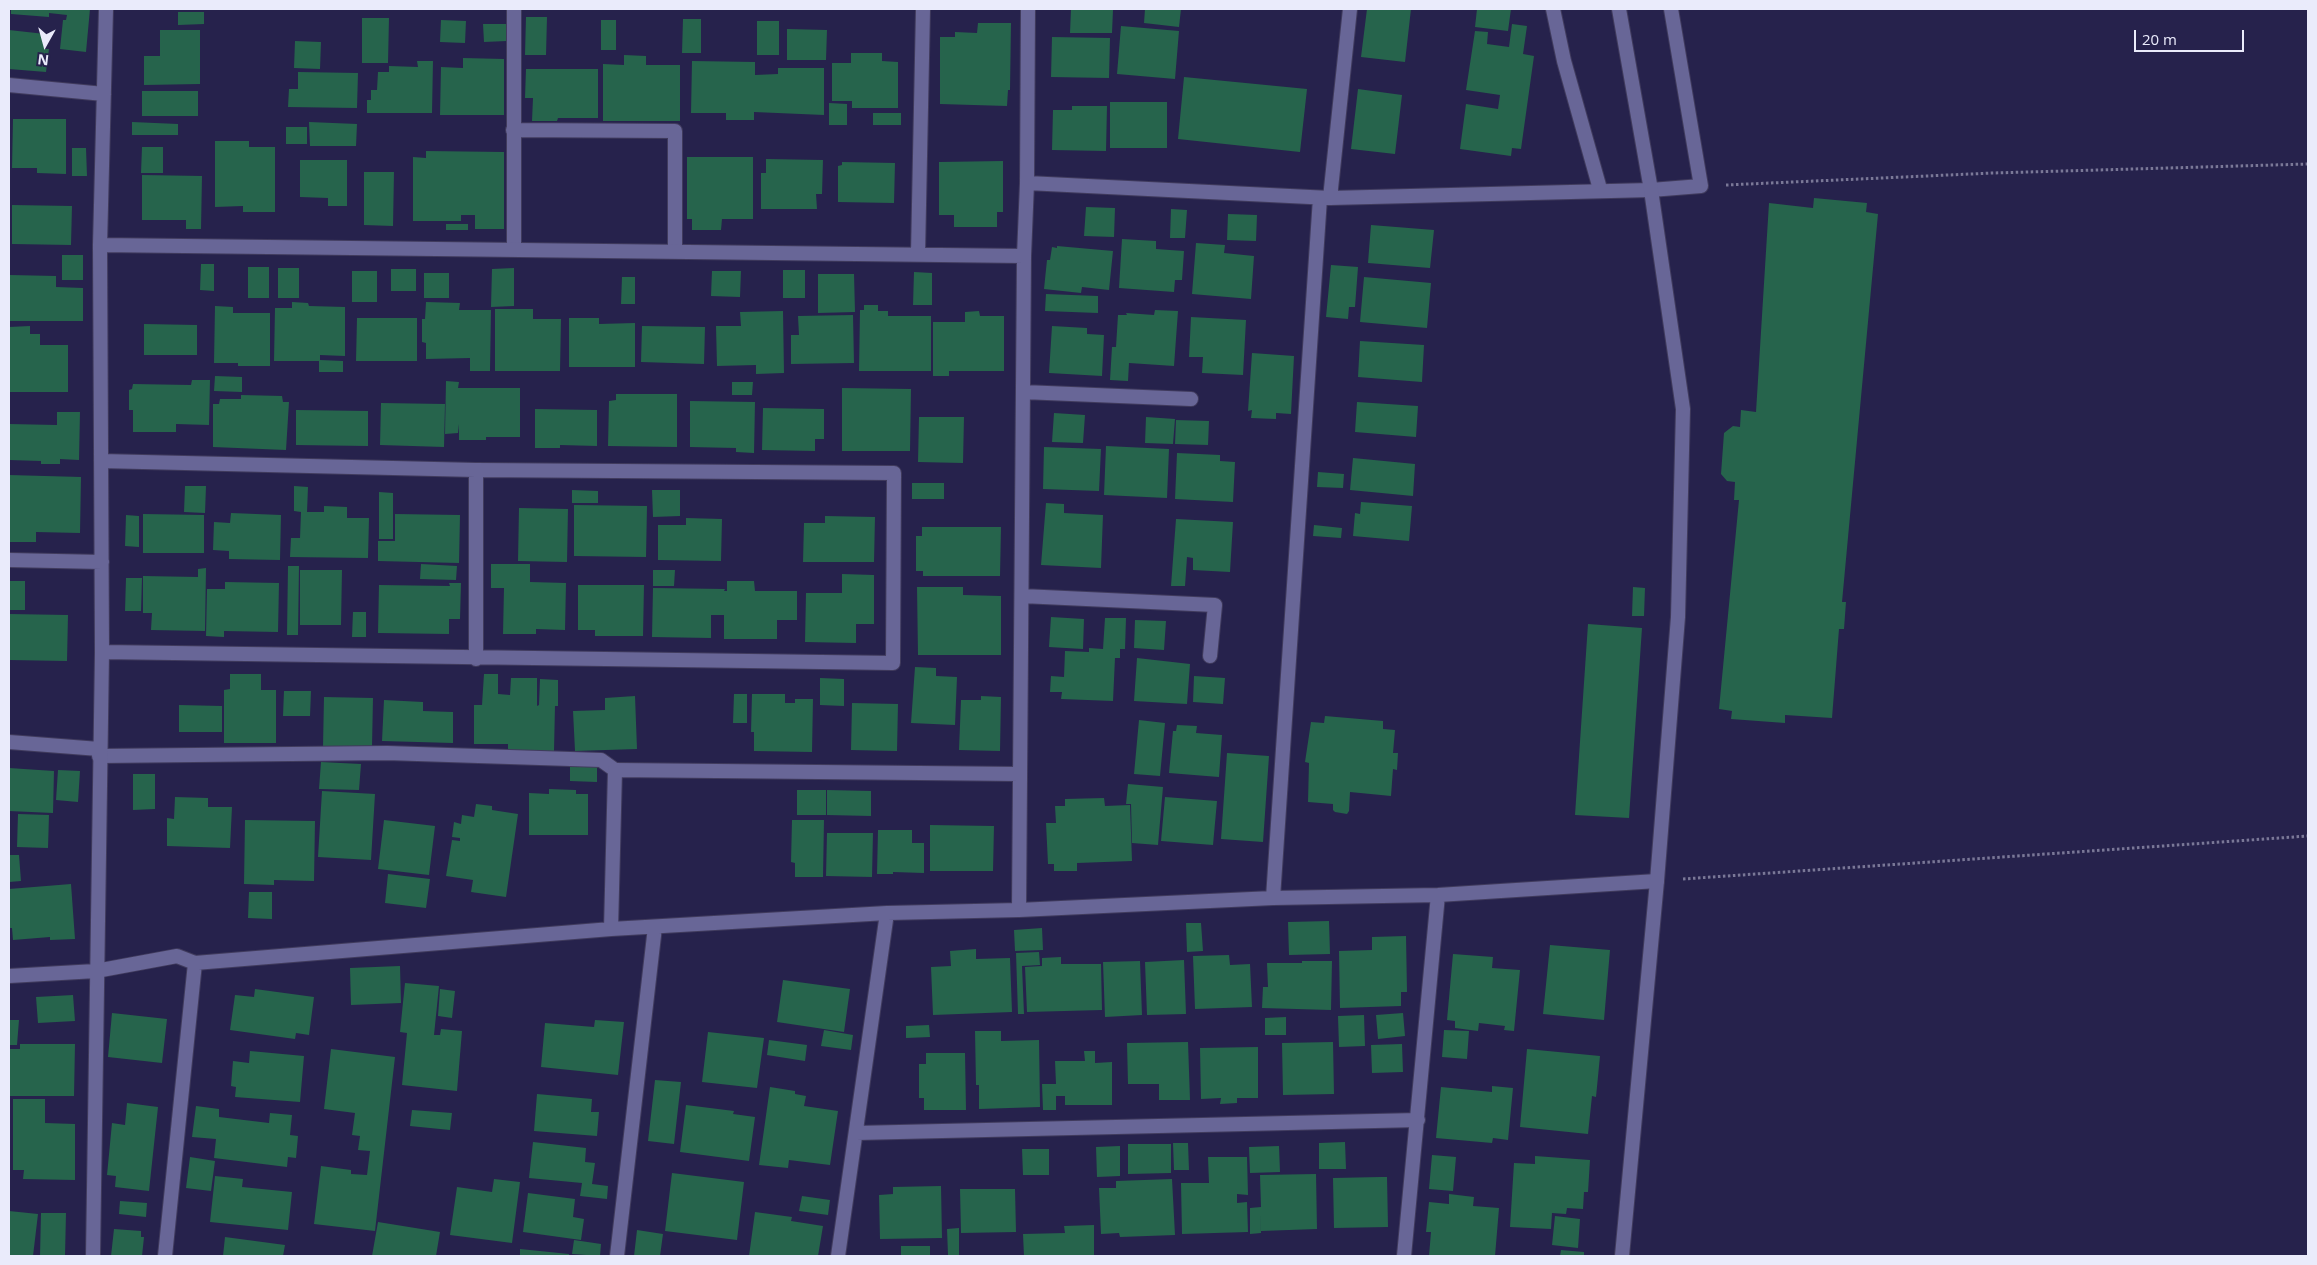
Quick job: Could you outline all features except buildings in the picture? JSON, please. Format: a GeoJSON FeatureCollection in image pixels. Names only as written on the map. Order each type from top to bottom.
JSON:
{"type":"FeatureCollection","features":[{"type":"Feature","properties":{"kind":"street"},"geometry":{"type":"LineString","coordinates":[[92,1256],[102,652],[100,245],[106,9]]}},
{"type":"Feature","properties":{"kind":"street"},"geometry":{"type":"LineString","coordinates":[[514,9],[514,249]]}},
{"type":"Feature","properties":{"kind":"street"},"geometry":{"type":"LineString","coordinates":[[918,254],[923,9]]}},
{"type":"Feature","properties":{"kind":"street"},"geometry":{"type":"LineString","coordinates":[[1019,910],[1024,256],[1028,9]]}},
{"type":"Feature","properties":{"kind":"street"},"geometry":{"type":"LineString","coordinates":[[1273,898],[1325,198],[1350,9]]}},
{"type":"Feature","properties":{"kind":"street"},"geometry":{"type":"LineString","coordinates":[[1553,9],[1564,61],[1600,189]]}},
{"type":"Feature","properties":{"kind":"street"},"geometry":{"type":"LineString","coordinates":[[1619,9],[1651,190],[1683,410],[1678,617],[1657,881],[1622,1256]]}},
{"type":"Feature","properties":{"kind":"street"},"geometry":{"type":"LineString","coordinates":[[1026,183],[1325,198],[1600,189],[1651,190],[1701,186],[1672,9]]}},
{"type":"Feature","properties":{"kind":"street"},"geometry":{"type":"LineString","coordinates":[[9,85],[104,94]]}},
{"type":"Feature","properties":{"kind":"street"},"geometry":{"type":"LineString","coordinates":[[513,130],[675,131],[675,251]]}},
{"type":"Feature","properties":{"kind":"street"},"geometry":{"type":"LineString","coordinates":[[100,245],[1024,256]]}},
{"type":"Feature","properties":{"kind":"street"},"geometry":{"type":"LineString","coordinates":[[1023,392],[1190,399]]}},
{"type":"Feature","properties":{"kind":"street"},"geometry":{"type":"LineString","coordinates":[[101,461],[476,470],[894,473],[893,663],[102,652]]}},
{"type":"Feature","properties":{"kind":"street"},"geometry":{"type":"LineString","coordinates":[[476,470],[476,658]]}},
{"type":"Feature","properties":{"kind":"street"},"geometry":{"type":"LineString","coordinates":[[9,560],[102,562]]}},
{"type":"Feature","properties":{"kind":"street"},"geometry":{"type":"LineString","coordinates":[[1022,596],[1215,606],[1210,656]]}},
{"type":"Feature","properties":{"kind":"street"},"geometry":{"type":"LineString","coordinates":[[9,742],[99,753],[406,754],[601,760],[615,770],[1020,774]]}},
{"type":"Feature","properties":{"kind":"street"},"geometry":{"type":"LineString","coordinates":[[611,929],[615,770]]}},
{"type":"Feature","properties":{"kind":"street"},"geometry":{"type":"LineString","coordinates":[[9,976],[96,971],[177,956],[195,963],[655,926],[887,913],[1019,910],[1273,898],[1438,895],[1657,881]]}},
{"type":"Feature","properties":{"kind":"street"},"geometry":{"type":"LineString","coordinates":[[1404,1256],[1438,895]]}},
{"type":"Feature","properties":{"kind":"street"},"geometry":{"type":"LineString","coordinates":[[838,1256],[887,913]]}},
{"type":"Feature","properties":{"kind":"street"},"geometry":{"type":"LineString","coordinates":[[617,1256],[655,926]]}},
{"type":"Feature","properties":{"kind":"street"},"geometry":{"type":"LineString","coordinates":[[165,1256],[195,963]]}},
{"type":"Feature","properties":{"kind":"street"},"geometry":{"type":"LineString","coordinates":[[856,1133],[1418,1120]]}},
{"type":"Feature","properties":{"kind":"path"},"geometry":{"type":"LineString","coordinates":[[1701,186],[1993,173],[2308,164]]}},
{"type":"Feature","properties":{"kind":"path"},"geometry":{"type":"LineString","coordinates":[[1657,881],[2308,836]]}}]}
